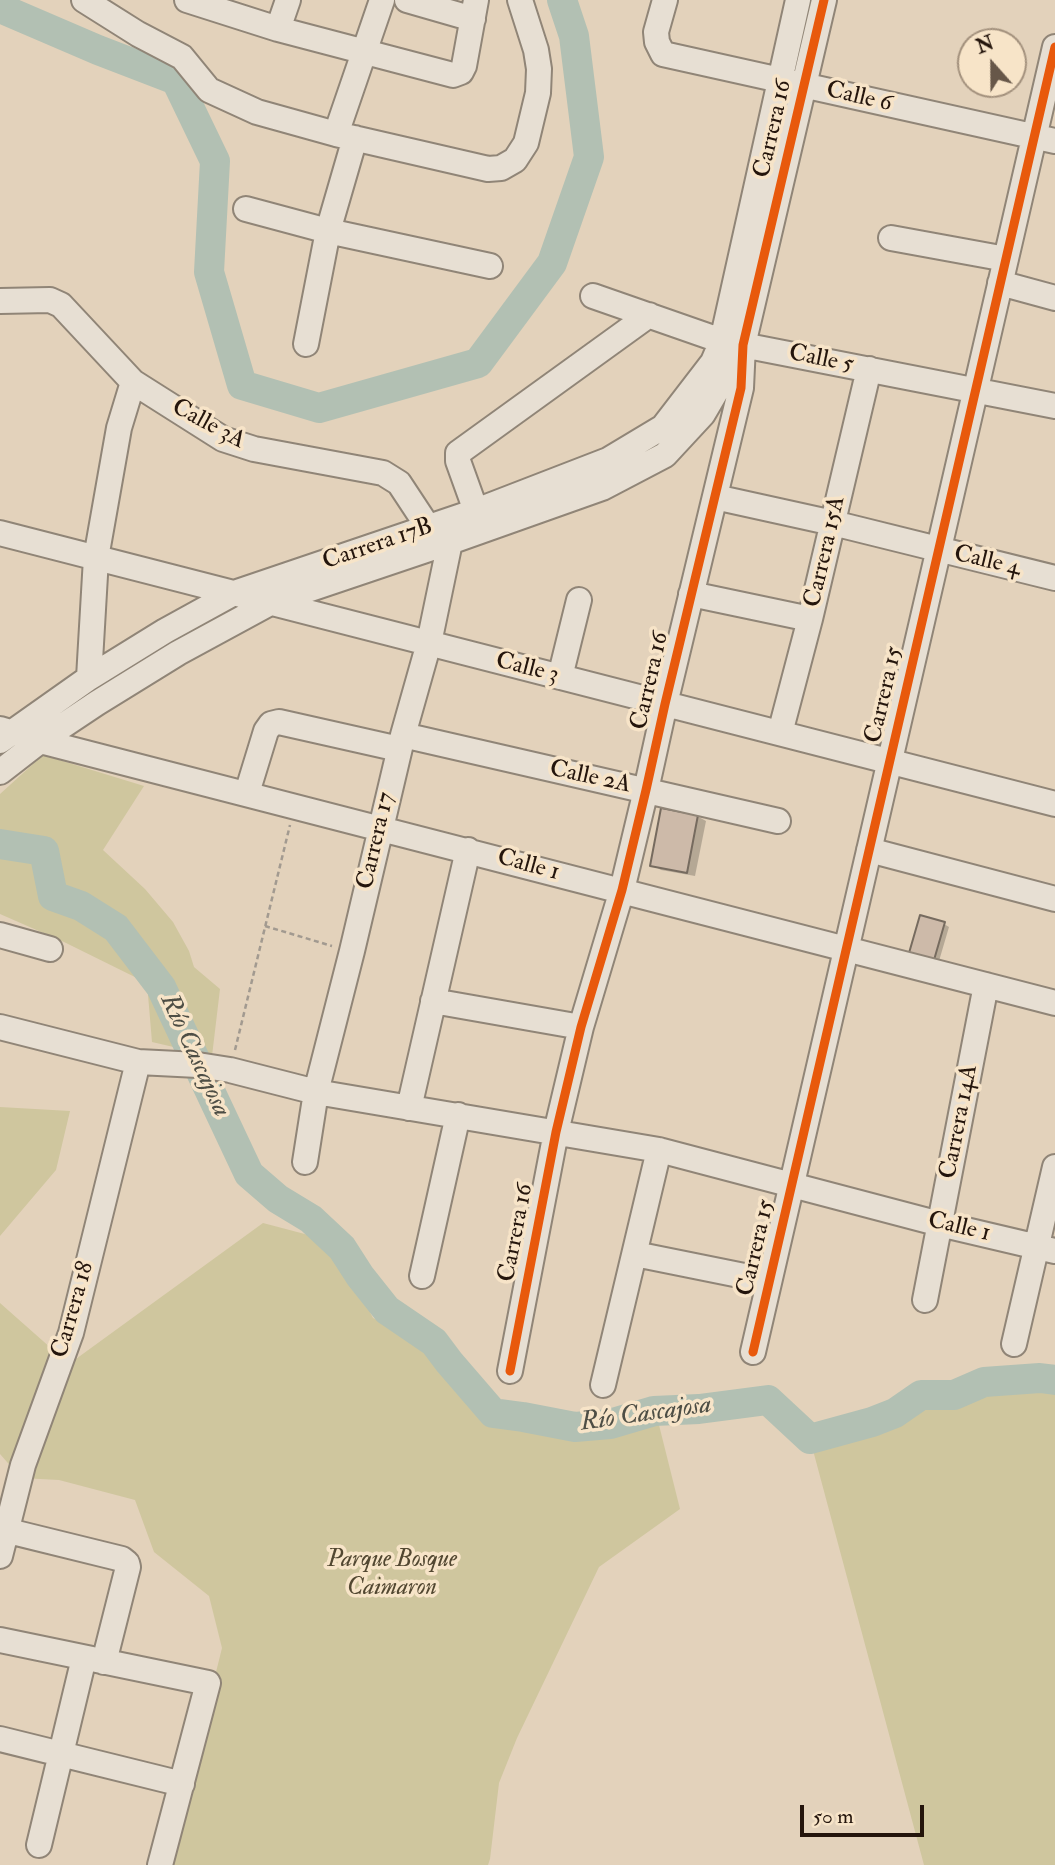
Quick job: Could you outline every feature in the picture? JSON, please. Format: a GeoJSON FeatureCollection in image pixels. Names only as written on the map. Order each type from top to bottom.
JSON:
{"type":"FeatureCollection","features":[{"type":"Feature","properties":{"kind":"street"},"geometry":{"type":"LineString","coordinates":[[84,0],[138,34],[182,57],[209,90],[257,112],[488,169],[501,168],[515,160],[526,142],[538,93],[539,69],[536,50],[520,0]]}},
{"type":"Feature","properties":{"kind":"street"},"geometry":{"type":"LineString","coordinates":[[187,0],[278,29],[365,52],[453,75],[461,72],[474,9],[407,0]]}},
{"type":"Feature","properties":{"kind":"street"},"geometry":{"type":"LineString","coordinates":[[278,29],[288,0]]}},
{"type":"Feature","properties":{"kind":"street"},"geometry":{"type":"LineString","coordinates":[[306,344],[346,136],[365,52],[383,0]]}},
{"type":"Feature","properties":{"kind":"street","name":"Calle 6"},"geometry":{"type":"LineString","coordinates":[[665,0],[656,33],[663,54],[1045,139]]}},
{"type":"Feature","properties":{"kind":"street","name":"Carrera 16"},"geometry":{"type":"LineString","coordinates":[[793,83],[798,0]]}},
{"type":"Feature","properties":{"kind":"street","name":"Carrera 16"},"geometry":{"type":"LineString","coordinates":[[510,1371],[556,1132],[581,1027],[622,890],[741,388],[733,343],[793,83],[824,0]]}},
{"type":"Feature","properties":{"kind":"street","name":"Carrera 15"},"geometry":{"type":"LineString","coordinates":[[752,1352],[1000,283],[1045,139],[1055,47]]}},
{"type":"Feature","properties":{"kind":"street"},"geometry":{"type":"LineString","coordinates":[[246,209],[490,266]]}},
{"type":"Feature","properties":{"kind":"street"},"geometry":{"type":"LineString","coordinates":[[891,238],[1006,259]]}},
{"type":"Feature","properties":{"kind":"street"},"geometry":{"type":"LineString","coordinates":[[1000,283],[1055,298]]}},
{"type":"Feature","properties":{"kind":"street","name":"Calle 5"},"geometry":{"type":"LineString","coordinates":[[593,296],[733,343],[1055,406]]}},
{"type":"Feature","properties":{"kind":"street","name":"Calle 3A"},"geometry":{"type":"LineString","coordinates":[[0,301],[50,299],[61,305],[133,382],[223,439],[238,445],[383,473],[399,482],[440,531]]}},
{"type":"Feature","properties":{"kind":"street"},"geometry":{"type":"LineString","coordinates":[[476,511],[458,461],[458,453],[649,315]]}},
{"type":"Feature","properties":{"kind":"street","name":"Carrera 17B"},"geometry":{"type":"LineString","coordinates":[[0,772],[97,703],[178,653],[272,602],[440,531],[476,511],[608,460],[663,427],[713,362],[733,343]]}},
{"type":"Feature","properties":{"kind":"street","name":"Carrera 17B"},"geometry":{"type":"LineString","coordinates":[[4,734],[164,631],[234,593],[440,531],[602,488],[664,455],[703,414],[733,343]]}},
{"type":"Feature","properties":{"kind":"street","name":"Carrera 15A"},"geometry":{"type":"LineString","coordinates":[[780,733],[869,369]]}},
{"type":"Feature","properties":{"kind":"street"},"geometry":{"type":"LineString","coordinates":[[89,678],[96,558],[119,428],[133,382]]}},
{"type":"Feature","properties":{"kind":"street","name":"Calle 4"},"geometry":{"type":"LineString","coordinates":[[715,497],[1055,578]]}},
{"type":"Feature","properties":{"kind":"street","name":"Carrera 17"},"geometry":{"type":"LineString","coordinates":[[305,1162],[316,1091],[401,742],[429,643],[440,531]]}},
{"type":"Feature","properties":{"kind":"street","name":"Calle 3"},"geometry":{"type":"LineString","coordinates":[[0,533],[1055,804]]}},
{"type":"Feature","properties":{"kind":"street"},"geometry":{"type":"LineString","coordinates":[[691,594],[810,619]]}},
{"type":"Feature","properties":{"kind":"street"},"geometry":{"type":"LineString","coordinates":[[560,677],[579,600]]}},
{"type":"Feature","properties":{"kind":"street","name":"Calle 2A"},"geometry":{"type":"LineString","coordinates":[[247,793],[266,731],[271,723],[279,722],[521,763],[778,821]]}},
{"type":"Feature","properties":{"kind":"street","name":"Calle 1"},"geometry":{"type":"LineString","coordinates":[[4,734],[247,793],[1055,1003]]}},
{"type":"Feature","properties":{"kind":"street"},"geometry":{"type":"LineString","coordinates":[[409,1108],[468,850]]}},
{"type":"Feature","properties":{"kind":"street"},"geometry":{"type":"LineString","coordinates":[[869,850],[1055,899]]}},
{"type":"Feature","properties":{"kind":"street"},"geometry":{"type":"LineString","coordinates":[[0,935],[50,949]]}},
{"type":"Feature","properties":{"kind":"street","name":"Carrera 14A"},"geometry":{"type":"LineString","coordinates":[[925,1300],[986,985]]}},
{"type":"Feature","properties":{"kind":"street"},"geometry":{"type":"LineString","coordinates":[[433,1001],[581,1027]]}},
{"type":"Feature","properties":{"kind":"street","name":"Calle 1"},"geometry":{"type":"LineString","coordinates":[[0,1027],[138,1062],[198,1065],[230,1070],[316,1091],[659,1150],[940,1224],[1046,1248]]}},
{"type":"Feature","properties":{"kind":"street","name":"Carrera 18"},"geometry":{"type":"LineString","coordinates":[[0,1556],[3,1530],[23,1465],[71,1333],[138,1062]]}},
{"type":"Feature","properties":{"kind":"street"},"geometry":{"type":"LineString","coordinates":[[422,1276],[458,1115]]}},
{"type":"Feature","properties":{"kind":"street"},"geometry":{"type":"LineString","coordinates":[[603,1385],[659,1150]]}},
{"type":"Feature","properties":{"kind":"street"},"geometry":{"type":"LineString","coordinates":[[1014,1344],[1046,1248],[1055,1167]]}},
{"type":"Feature","properties":{"kind":"street"},"geometry":{"type":"LineString","coordinates":[[635,1254],[769,1282]]}},
{"type":"Feature","properties":{"kind":"street"},"geometry":{"type":"LineString","coordinates":[[3,1530],[122,1559],[128,1567],[61,1754],[39,1845]]}},
{"type":"Feature","properties":{"kind":"street"},"geometry":{"type":"LineString","coordinates":[[0,1640],[208,1683],[160,1865]]}},
{"type":"Feature","properties":{"kind":"street"},"geometry":{"type":"LineString","coordinates":[[0,1739],[181,1784]]}},
{"type":"Feature","properties":{"kind":"path"},"geometry":{"type":"LineString","coordinates":[[230,1070],[294,806]]}},
{"type":"Feature","properties":{"kind":"path"},"geometry":{"type":"LineString","coordinates":[[265,926],[352,951]]}},
{"type":"Feature","properties":{"kind":"green space"},"geometry":{"type":"Polygon","coordinates":[[[43,755],[144,786],[103,850],[145,889],[173,922],[189,951],[194,967],[220,989],[212,1056],[152,1042],[147,983],[0,914],[0,794],[43,755]]]}},
{"type":"Feature","properties":{"kind":"green space"},"geometry":{"type":"Polygon","coordinates":[[[0,1107],[70,1111],[56,1170],[0,1236],[0,1107]]]}},
{"type":"Feature","properties":{"kind":"green space","name":"Parque Bosque Caimaron"},"geometry":{"type":"Polygon","coordinates":[[[263,1223],[335,1242],[373,1318],[425,1342],[491,1422],[521,1421],[574,1434],[656,1413],[680,1509],[599,1567],[517,1738],[499,1783],[488,1865],[168,1865],[222,1648],[209,1596],[154,1552],[135,1500],[59,1480],[21,1478],[0,1454],[0,1303],[69,1364],[263,1223]]]}},
{"type":"Feature","properties":{"kind":"green space"},"geometry":{"type":"Polygon","coordinates":[[[1040,1378],[1055,1380],[1055,1865],[924,1865],[810,1439],[895,1413],[921,1395],[954,1395],[984,1382],[1040,1378]]]}},
{"type":"Feature","properties":{"kind":"building"},"geometry":{"type":"Polygon","coordinates":[[[661,808],[698,815],[687,873],[650,866],[661,808]]]}},
{"type":"Feature","properties":{"kind":"building"},"geometry":{"type":"Polygon","coordinates":[[[920,915],[945,922],[934,960],[909,953],[920,915]]]}},
{"type":"Feature","properties":{"kind":"waterway"},"geometry":{"type":"LineString","coordinates":[[0,8],[176,80],[215,161],[209,272],[242,385],[319,408],[478,363],[552,263],[589,157],[574,36],[562,0]]}},
{"type":"Feature","properties":{"kind":"waterway","name":"Río Cascajosa"},"geometry":{"type":"LineString","coordinates":[[0,844],[44,851],[53,896],[81,906],[116,928],[161,987],[249,1174],[278,1199],[311,1219],[342,1248],[387,1310],[434,1342],[493,1413],[575,1427],[610,1424],[654,1411],[699,1409],[768,1400],[810,1439],[895,1413],[921,1395],[954,1395],[984,1382],[1040,1378],[1055,1380]]}},
{"type":"Feature","properties":{"kind":"cycle path"},"geometry":{"type":"LineString","coordinates":[[510,1371],[556,1132],[581,1027],[622,890],[646,790],[741,388],[743,345],[824,0]]}},
{"type":"Feature","properties":{"kind":"cycle path"},"geometry":{"type":"LineString","coordinates":[[753,1352],[1055,47]]}}]}
